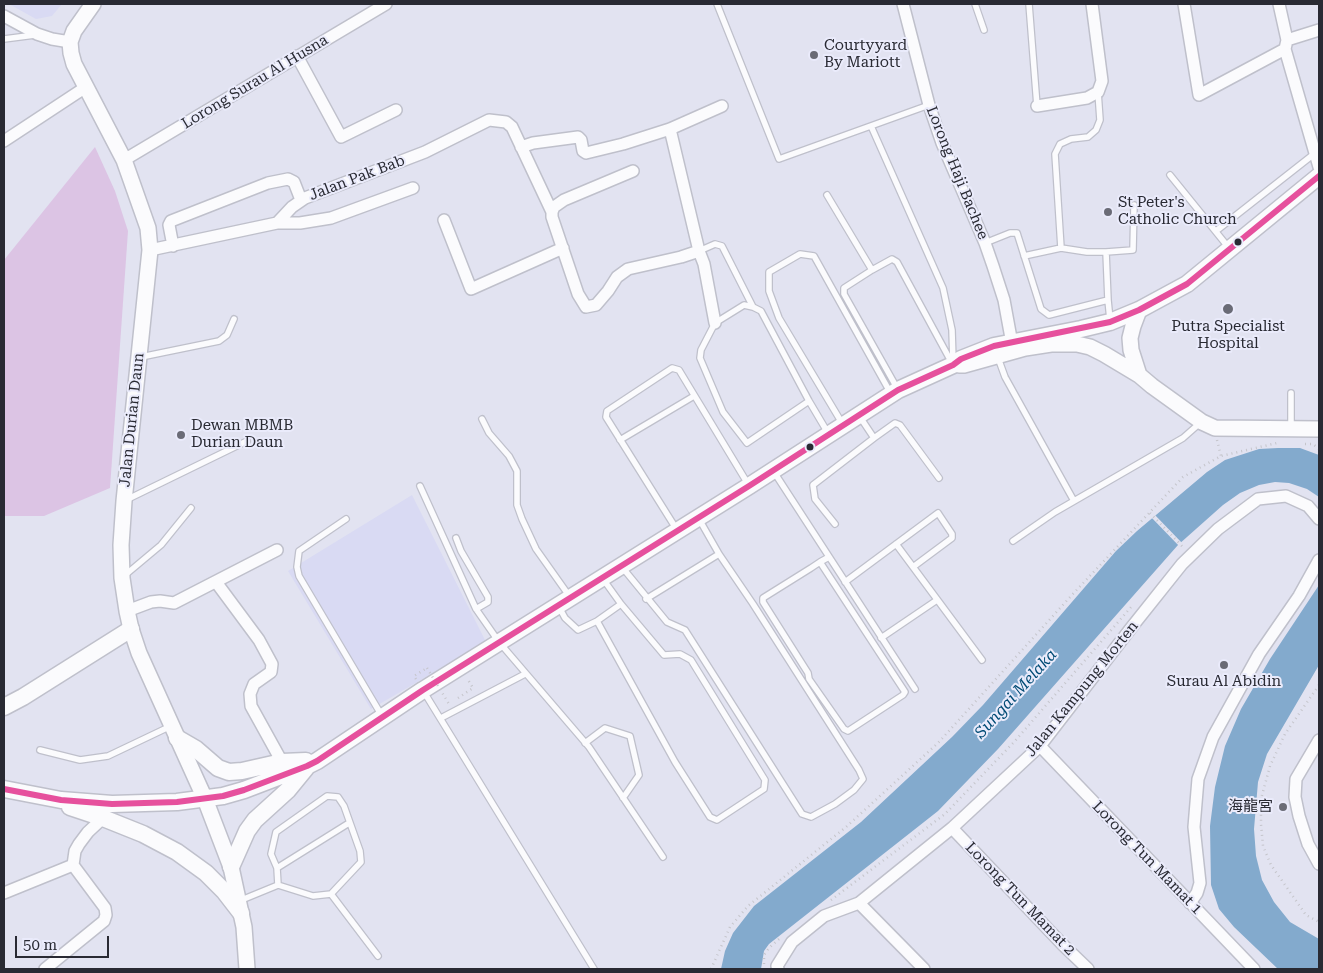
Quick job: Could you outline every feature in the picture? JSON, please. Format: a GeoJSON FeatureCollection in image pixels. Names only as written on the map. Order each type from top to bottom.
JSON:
{"type":"FeatureCollection","features":[{"type":"Feature","properties":{"kind":"main road"},"geometry":{"type":"LineString","coordinates":[[34,796],[112,804],[143,804],[205,799],[244,790],[312,764],[460,666],[772,471],[894,392],[953,365],[961,359],[1110,322],[1140,310],[1187,284],[1319,176]]}},
{"type":"Feature","properties":{"kind":"main road"},"geometry":{"type":"LineString","coordinates":[[4,707],[130,629]]}},
{"type":"Feature","properties":{"kind":"main road"},"geometry":{"type":"LineString","coordinates":[[174,732],[218,768],[229,772],[282,762],[312,764]]}},
{"type":"Feature","properties":{"kind":"main road"},"geometry":{"type":"LineString","coordinates":[[231,867],[242,840],[254,820],[288,790],[312,764]]}},
{"type":"Feature","properties":{"kind":"main road"},"geometry":{"type":"LineString","coordinates":[[4,788],[103,818],[143,834],[177,852],[206,873],[240,907]]}},
{"type":"Feature","properties":{"kind":"street"},"geometry":{"type":"LineString","coordinates":[[4,16],[37,34],[70,42],[74,31],[93,4]]}},
{"type":"Feature","properties":{"kind":"street","name":"Lorong Surau Al Husna"},"geometry":{"type":"LineString","coordinates":[[124,160],[386,4]]}},
{"type":"Feature","properties":{"kind":"street","name":"Lorong Haji Bachee"},"geometry":{"type":"LineString","coordinates":[[903,4],[929,105],[942,143],[985,243],[1004,300],[1013,346]]}},
{"type":"Feature","properties":{"kind":"street"},"geometry":{"type":"LineString","coordinates":[[1038,106],[1087,98],[1098,92],[1102,82],[1092,4]]}},
{"type":"Feature","properties":{"kind":"street"},"geometry":{"type":"LineString","coordinates":[[1184,4],[1199,95],[1286,45],[1319,30]]}},
{"type":"Feature","properties":{"kind":"street"},"geometry":{"type":"LineString","coordinates":[[1279,4],[1286,45],[1319,167]]}},
{"type":"Feature","properties":{"kind":"street","name":"Jalan Durian Daun"},"geometry":{"type":"LineString","coordinates":[[70,42],[74,64],[124,160],[148,228],[150,250],[121,545],[122,578],[130,629],[205,799],[231,867],[245,935],[247,969]]}},
{"type":"Feature","properties":{"kind":"street"},"geometry":{"type":"LineString","coordinates":[[297,56],[341,137],[396,110]]}},
{"type":"Feature","properties":{"kind":"street"},"geometry":{"type":"LineString","coordinates":[[4,141],[86,87]]}},
{"type":"Feature","properties":{"kind":"street"},"geometry":{"type":"LineString","coordinates":[[521,147],[534,143],[578,137],[581,140],[583,151],[586,153],[623,144],[670,128],[722,106]]}},
{"type":"Feature","properties":{"kind":"street","name":"Jalan Pak Bab"},"geometry":{"type":"LineString","coordinates":[[277,223],[301,200],[425,152],[489,120],[506,122],[512,127],[552,212],[552,217],[578,294],[586,307],[596,305],[617,277],[628,269],[699,251]]}},
{"type":"Feature","properties":{"kind":"street"},"geometry":{"type":"LineString","coordinates":[[670,128],[699,251],[704,264],[715,323]]}},
{"type":"Feature","properties":{"kind":"street"},"geometry":{"type":"LineString","coordinates":[[552,212],[554,207],[564,200],[633,171]]}},
{"type":"Feature","properties":{"kind":"street"},"geometry":{"type":"LineString","coordinates":[[173,246],[169,225],[171,221],[268,183],[288,179],[294,182],[301,200]]}},
{"type":"Feature","properties":{"kind":"street"},"geometry":{"type":"LineString","coordinates":[[150,250],[277,223],[300,224],[331,218],[413,188]]}},
{"type":"Feature","properties":{"kind":"street"},"geometry":{"type":"LineString","coordinates":[[444,220],[471,289],[563,248]]}},
{"type":"Feature","properties":{"kind":"street"},"geometry":{"type":"LineString","coordinates":[[1139,375],[1131,350],[1130,338],[1140,310]]}},
{"type":"Feature","properties":{"kind":"street"},"geometry":{"type":"LineString","coordinates":[[1013,346],[1077,344],[1104,354],[1139,375],[1202,422],[1215,428],[1319,429]]}},
{"type":"Feature","properties":{"kind":"street","name":"Jalan Kampung Morten"},"geometry":{"type":"LineString","coordinates":[[778,969],[777,966],[792,942],[824,916],[859,903],[952,828],[1040,746],[1191,554],[1218,529],[1258,499],[1286,496],[1308,506],[1319,519]]}},
{"type":"Feature","properties":{"kind":"street"},"geometry":{"type":"LineString","coordinates":[[127,611],[152,602],[174,603],[277,550]]}},
{"type":"Feature","properties":{"kind":"street"},"geometry":{"type":"LineString","coordinates":[[1190,903],[1197,893],[1200,883],[1194,827],[1198,779],[1213,737],[1259,654],[1299,596],[1319,560]]}},
{"type":"Feature","properties":{"kind":"street"},"geometry":{"type":"LineString","coordinates":[[216,582],[258,640],[272,664],[271,672],[254,684],[250,694],[251,706],[282,762]]}},
{"type":"Feature","properties":{"kind":"street"},"geometry":{"type":"LineString","coordinates":[[1319,740],[1296,779],[1295,797],[1308,844],[1319,864]]}},
{"type":"Feature","properties":{"kind":"street","name":"Lorong Tun Mamat 1"},"geometry":{"type":"LineString","coordinates":[[1040,746],[1254,969]]}},
{"type":"Feature","properties":{"kind":"street"},"geometry":{"type":"LineString","coordinates":[[45,969],[104,921],[106,915],[102,902],[73,865],[75,851],[79,844],[88,832],[103,818]]}},
{"type":"Feature","properties":{"kind":"street","name":"Lorong Tun Mamat 2"},"geometry":{"type":"LineString","coordinates":[[952,828],[1088,969]]}},
{"type":"Feature","properties":{"kind":"street"},"geometry":{"type":"LineString","coordinates":[[4,894],[73,865]]}},
{"type":"Feature","properties":{"kind":"street"},"geometry":{"type":"LineString","coordinates":[[859,903],[924,969]]}},
{"type":"Feature","properties":{"kind":"lane"},"geometry":{"type":"LineString","coordinates":[[717,4],[778,159],[929,105]]}},
{"type":"Feature","properties":{"kind":"lane"},"geometry":{"type":"LineString","coordinates":[[975,4],[984,30]]}},
{"type":"Feature","properties":{"kind":"lane"},"geometry":{"type":"LineString","coordinates":[[1028,4],[1038,106]]}},
{"type":"Feature","properties":{"kind":"lane"},"geometry":{"type":"LineString","coordinates":[[4,39],[37,34]]}},
{"type":"Feature","properties":{"kind":"lane"},"geometry":{"type":"LineString","coordinates":[[1061,248],[1054,154],[1060,144],[1071,139],[1088,137],[1096,130],[1100,120],[1098,92]]}},
{"type":"Feature","properties":{"kind":"lane"},"geometry":{"type":"LineString","coordinates":[[871,126],[943,288],[952,330],[953,365]]}},
{"type":"Feature","properties":{"kind":"lane"},"geometry":{"type":"LineString","coordinates":[[1216,231],[1314,154]]}},
{"type":"Feature","properties":{"kind":"lane"},"geometry":{"type":"LineString","coordinates":[[1170,175],[1230,250]]}},
{"type":"Feature","properties":{"kind":"lane"},"geometry":{"type":"LineString","coordinates":[[827,195],[872,270]]}},
{"type":"Feature","properties":{"kind":"lane"},"geometry":{"type":"LineString","coordinates":[[1024,256],[1061,248],[1086,252],[1133,250],[1134,205]]}},
{"type":"Feature","properties":{"kind":"lane"},"geometry":{"type":"LineString","coordinates":[[985,243],[1010,233],[1017,233],[1041,309],[1049,315],[1108,300]]}},
{"type":"Feature","properties":{"kind":"lane"},"geometry":{"type":"LineString","coordinates":[[699,251],[715,244],[722,246],[754,307]]}},
{"type":"Feature","properties":{"kind":"lane"},"geometry":{"type":"LineString","coordinates":[[1106,252],[1110,322]]}},
{"type":"Feature","properties":{"kind":"lane"},"geometry":{"type":"LineString","coordinates":[[843,425],[779,318],[768,291],[769,272],[800,254],[814,256],[894,392]]}},
{"type":"Feature","properties":{"kind":"lane"},"geometry":{"type":"LineString","coordinates":[[894,392],[844,294],[844,288],[892,259],[897,262],[953,365]]}},
{"type":"Feature","properties":{"kind":"lane"},"geometry":{"type":"LineString","coordinates":[[809,402],[747,443],[723,412],[700,358],[701,350],[715,323],[744,305],[761,310],[809,402],[828,434]]}},
{"type":"Feature","properties":{"kind":"lane"},"geometry":{"type":"LineString","coordinates":[[139,357],[220,341],[227,335],[234,319]]}},
{"type":"Feature","properties":{"kind":"lane"},"geometry":{"type":"LineString","coordinates":[[996,351],[1005,377],[1074,501]]}},
{"type":"Feature","properties":{"kind":"lane"},"geometry":{"type":"LineString","coordinates":[[677,530],[606,417],[607,411],[672,368],[679,370],[748,486]]}},
{"type":"Feature","properties":{"kind":"lane"},"geometry":{"type":"LineString","coordinates":[[1291,393],[1291,430]]}},
{"type":"Feature","properties":{"kind":"lane"},"geometry":{"type":"LineString","coordinates":[[620,440],[694,396]]}},
{"type":"Feature","properties":{"kind":"lane"},"geometry":{"type":"LineString","coordinates":[[859,415],[874,438]]}},
{"type":"Feature","properties":{"kind":"lane"},"geometry":{"type":"LineString","coordinates":[[482,419],[489,433],[509,456],[517,470],[517,505],[536,549],[564,601],[565,618],[578,630],[597,621],[621,604]]}},
{"type":"Feature","properties":{"kind":"lane"},"geometry":{"type":"LineString","coordinates":[[1013,541],[1074,501],[1183,438],[1202,422]]}},
{"type":"Feature","properties":{"kind":"lane"},"geometry":{"type":"LineString","coordinates":[[835,524],[815,499],[813,486],[895,423],[900,425],[939,478]]}},
{"type":"Feature","properties":{"kind":"lane"},"geometry":{"type":"LineString","coordinates":[[124,501],[247,441]]}},
{"type":"Feature","properties":{"kind":"lane"},"geometry":{"type":"LineString","coordinates":[[772,471],[914,689]]}},
{"type":"Feature","properties":{"kind":"lane"},"geometry":{"type":"LineString","coordinates":[[420,486],[476,610],[525,674],[585,743],[663,857]]}},
{"type":"Feature","properties":{"kind":"lane"},"geometry":{"type":"LineString","coordinates":[[122,578],[161,545],[192,508]]}},
{"type":"Feature","properties":{"kind":"lane"},"geometry":{"type":"LineString","coordinates":[[845,582],[938,513],[952,534],[952,538],[913,567]]}},
{"type":"Feature","properties":{"kind":"lane"},"geometry":{"type":"LineString","coordinates":[[620,565],[646,599],[667,622],[685,630],[802,814],[811,817],[835,804],[854,790],[862,779],[859,770],[719,554],[698,517]]}},
{"type":"Feature","properties":{"kind":"lane"},"geometry":{"type":"LineString","coordinates":[[346,519],[299,551],[297,567],[299,576],[383,717]]}},
{"type":"Feature","properties":{"kind":"lane"},"geometry":{"type":"LineString","coordinates":[[456,538],[461,551],[488,597],[488,602],[476,610]]}},
{"type":"Feature","properties":{"kind":"lane"},"geometry":{"type":"LineString","coordinates":[[896,544],[982,660]]}},
{"type":"Feature","properties":{"kind":"lane"},"geometry":{"type":"LineString","coordinates":[[646,599],[719,554]]}},
{"type":"Feature","properties":{"kind":"lane"},"geometry":{"type":"LineString","coordinates":[[820,562],[903,687],[904,692],[903,695],[848,731],[844,729],[809,679],[808,673],[762,602],[763,598],[820,562],[829,557]]}},
{"type":"Feature","properties":{"kind":"lane"},"geometry":{"type":"LineString","coordinates":[[597,621],[675,762],[710,817],[717,820],[764,789],[765,780],[691,660],[680,654],[664,654],[621,604],[601,577]]}},
{"type":"Feature","properties":{"kind":"lane"},"geometry":{"type":"LineString","coordinates":[[881,638],[938,600]]}},
{"type":"Feature","properties":{"kind":"lane"},"geometry":{"type":"LineString","coordinates":[[441,718],[525,674]]}},
{"type":"Feature","properties":{"kind":"lane"},"geometry":{"type":"LineString","coordinates":[[423,690],[594,969]]}},
{"type":"Feature","properties":{"kind":"lane"},"geometry":{"type":"LineString","coordinates":[[585,743],[605,728],[630,736],[639,774],[623,798]]}},
{"type":"Feature","properties":{"kind":"lane"},"geometry":{"type":"LineString","coordinates":[[40,750],[80,760],[108,756],[174,732]]}},
{"type":"Feature","properties":{"kind":"lane"},"geometry":{"type":"LineString","coordinates":[[240,907],[278,885],[313,896],[332,894],[361,862],[360,851],[344,806],[338,797],[328,796],[276,832],[271,854],[277,868],[278,885]]}},
{"type":"Feature","properties":{"kind":"lane"},"geometry":{"type":"LineString","coordinates":[[277,868],[349,822]]}},
{"type":"Feature","properties":{"kind":"lane"},"geometry":{"type":"LineString","coordinates":[[332,894],[378,956]]}},
{"type":"Feature","properties":{"kind":"path"},"geometry":{"type":"LineString","coordinates":[[711,969],[730,927],[748,906],[846,827],[938,742],[1183,477],[1221,456],[1260,446],[1282,443]]}},
{"type":"Feature","properties":{"kind":"path"},"geometry":{"type":"LineString","coordinates":[[1304,443],[1312,444],[1319,449]]}},
{"type":"Feature","properties":{"kind":"path"},"geometry":{"type":"LineString","coordinates":[[1151,513],[1183,547],[1189,543]]}},
{"type":"Feature","properties":{"kind":"path"},"geometry":{"type":"LineString","coordinates":[[831,900],[945,814],[1015,741],[1135,602]]}},
{"type":"Feature","properties":{"kind":"path"},"geometry":{"type":"LineString","coordinates":[[457,698],[473,688],[460,666]]}},
{"type":"Feature","properties":{"kind":"path"},"geometry":{"type":"LineString","coordinates":[[427,668],[449,704]]}},
{"type":"Feature","properties":{"kind":"path"},"geometry":{"type":"LineString","coordinates":[[1319,685],[1285,734],[1270,766],[1261,799],[1261,824],[1263,846],[1271,865],[1306,915],[1319,922]]}},
{"type":"Feature","properties":{"kind":"path"},"geometry":{"type":"LineString","coordinates":[[764,969],[764,955],[782,938]]}},
{"type":"Feature","properties":{"kind":"shaded area"},"geometry":{"type":"Polygon","coordinates":[[[9,4],[62,4],[52,16],[36,19],[9,4]]]}},
{"type":"Feature","properties":{"kind":"shaded area"},"geometry":{"type":"Polygon","coordinates":[[[95,147],[115,191],[128,231],[110,488],[44,516],[4,516],[4,260],[95,147]]]}},
{"type":"Feature","properties":{"kind":"shaded area"},"geometry":{"type":"Polygon","coordinates":[[[412,495],[486,642],[371,709],[288,571],[412,495]]]}},
{"type":"Feature","properties":{"kind":"water","name":"Sungai Melaka"},"geometry":{"type":"Polygon","coordinates":[[[1300,448],[1319,455],[1319,497],[1307,489],[1289,483],[1275,482],[1259,485],[1240,493],[1223,505],[1178,545],[998,749],[938,811],[769,944],[764,951],[761,969],[721,969],[725,951],[733,933],[754,906],[861,822],[952,737],[983,705],[1116,551],[1137,531],[1207,472],[1225,460],[1259,449],[1300,448]]]}},
{"type":"Feature","properties":{"kind":"water"},"geometry":{"type":"Polygon","coordinates":[[[1319,585],[1319,665],[1267,754],[1258,782],[1254,829],[1256,856],[1262,880],[1274,902],[1290,922],[1319,939],[1319,969],[1278,969],[1234,927],[1219,909],[1211,885],[1210,826],[1215,787],[1225,746],[1241,709],[1270,659],[1319,585]]]}},
{"type":"Feature","properties":{"kind":"pier"},"geometry":{"type":"Polygon","coordinates":[[[1153,513],[1183,544],[1180,547],[1150,516],[1153,513]]]}},
{"type":"Feature","properties":{"kind":"transit line"},"geometry":{"type":"LineString","coordinates":[[4,789],[61,800],[112,804],[177,802],[223,796],[307,766],[423,690],[749,486],[898,390],[953,365],[961,359],[994,346],[1110,322],[1139,310],[1187,284],[1319,176]]}},
{"type":"Feature","properties":{"kind":"place","name":"Courtyyard By Mariott"},"geometry":{"type":"Point","coordinates":[814,55]}},
{"type":"Feature","properties":{"kind":"place","name":"St Peter's Catholic Church"},"geometry":{"type":"Point","coordinates":[1108,212]}},
{"type":"Feature","properties":{"kind":"place","name":"Putra Specialist Hospital"},"geometry":{"type":"Point","coordinates":[1228,309]}},
{"type":"Feature","properties":{"kind":"place","name":"Dewan MBMB Durian Daun"},"geometry":{"type":"Point","coordinates":[181,435]}},
{"type":"Feature","properties":{"kind":"place","name":"Surau Al Abidin"},"geometry":{"type":"Point","coordinates":[1224,665]}},
{"type":"Feature","properties":{"kind":"place","name":"海龍宮"},"geometry":{"type":"Point","coordinates":[1283,807]}}]}
